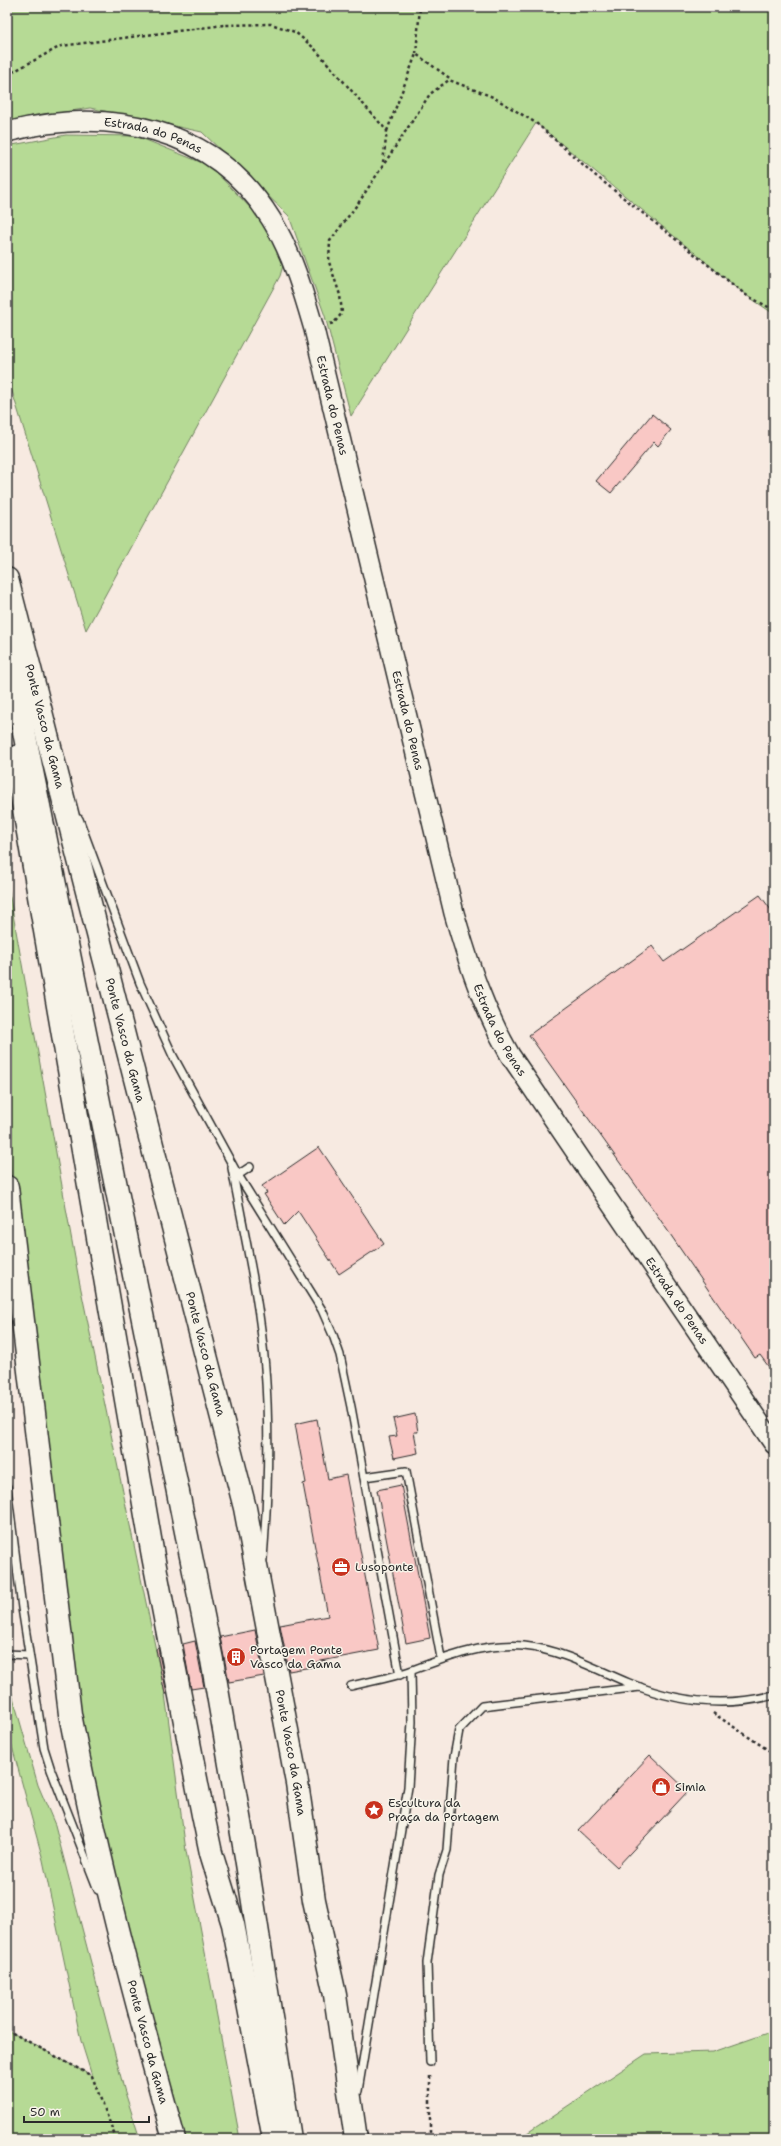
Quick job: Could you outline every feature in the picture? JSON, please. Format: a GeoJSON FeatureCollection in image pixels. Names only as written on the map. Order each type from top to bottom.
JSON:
{"type":"FeatureCollection","features":[{"type":"Feature","properties":{"kind":"highway","name":"Ponte Vasco da Gama"},"geometry":{"type":"LineString","coordinates":[[7,579],[234,1463],[261,1591],[297,1784],[314,1900],[336,2001],[355,2129]]}},
{"type":"Feature","properties":{"kind":"highway","name":"Ponte Vasco da Gama"},"geometry":{"type":"LineString","coordinates":[[7,648],[212,1660],[246,1857],[290,2139]]}},
{"type":"Feature","properties":{"kind":"highway"},"geometry":{"type":"LineString","coordinates":[[7,713],[153,1556],[203,1815],[211,1853],[233,1924],[274,2139]]}},
{"type":"Feature","properties":{"kind":"highway","name":"Ponte Vasco da Gama"},"geometry":{"type":"LineString","coordinates":[[8,1195],[70,1714],[83,1784],[123,1954],[174,2139]]}},
{"type":"Feature","properties":{"kind":"street","name":"Estrada do Penas"},"geometry":{"type":"LineString","coordinates":[[7,132],[68,122],[108,121],[143,126],[176,137],[207,154],[233,172],[254,194],[271,219],[287,248],[299,278],[314,329],[454,913],[479,994],[492,1024],[510,1055],[774,1444]]}},
{"type":"Feature","properties":{"kind":"lane"},"geometry":{"type":"LineString","coordinates":[[42,713],[71,798]]}},
{"type":"Feature","properties":{"kind":"lane"},"geometry":{"type":"LineString","coordinates":[[76,812],[140,983],[173,1056],[230,1162],[322,1310],[333,1335],[344,1372],[400,1674]]}},
{"type":"Feature","properties":{"kind":"lane"},"geometry":{"type":"LineString","coordinates":[[230,1162],[257,1302],[265,1368],[269,1470],[261,1591]]}},
{"type":"Feature","properties":{"kind":"lane"},"geometry":{"type":"LineString","coordinates":[[238,1175],[250,1167]]}},
{"type":"Feature","properties":{"kind":"lane"},"geometry":{"type":"LineString","coordinates":[[7,1228],[8,1195]]}},
{"type":"Feature","properties":{"kind":"lane"},"geometry":{"type":"LineString","coordinates":[[364,1477],[406,1471],[441,1658]]}},
{"type":"Feature","properties":{"kind":"lane"},"geometry":{"type":"LineString","coordinates":[[7,1487],[29,1655],[40,1725],[48,1760],[100,1895]]}},
{"type":"Feature","properties":{"kind":"lane"},"geometry":{"type":"LineString","coordinates":[[351,1686],[411,1671],[441,1658],[499,1646],[535,1648],[562,1655],[640,1687],[664,1695],[692,1700],[736,1702],[774,1695]]}},
{"type":"Feature","properties":{"kind":"lane"},"geometry":{"type":"LineString","coordinates":[[7,1654],[29,1655]]}},
{"type":"Feature","properties":{"kind":"lane"},"geometry":{"type":"LineString","coordinates":[[355,2129],[408,1787],[412,1727],[411,1671]]}},
{"type":"Feature","properties":{"kind":"lane"},"geometry":{"type":"LineString","coordinates":[[430,2062],[428,1963],[439,1875],[447,1850],[454,1757],[459,1730],[482,1706],[640,1687]]}},
{"type":"Feature","properties":{"kind":"lane"},"geometry":{"type":"LineString","coordinates":[[103,1902],[123,1954]]}},
{"type":"Feature","properties":{"kind":"path"},"geometry":{"type":"LineString","coordinates":[[383,164],[387,131],[416,54],[420,7]]}},
{"type":"Feature","properties":{"kind":"path"},"geometry":{"type":"LineString","coordinates":[[7,75],[61,46],[224,25],[271,24],[296,32],[314,48],[387,131]]}},
{"type":"Feature","properties":{"kind":"path"},"geometry":{"type":"LineString","coordinates":[[416,54],[453,81],[493,97],[536,123],[596,176],[746,295],[774,310]]}},
{"type":"Feature","properties":{"kind":"path"},"geometry":{"type":"LineString","coordinates":[[314,329],[334,323],[342,313],[340,295],[329,262],[330,240],[359,202],[430,94],[449,80],[453,81]]}},
{"type":"Feature","properties":{"kind":"path"},"geometry":{"type":"LineString","coordinates":[[692,1700],[774,1754]]}},
{"type":"Feature","properties":{"kind":"path"},"geometry":{"type":"LineString","coordinates":[[7,2030],[92,2076],[116,2139]]}},
{"type":"Feature","properties":{"kind":"path"},"geometry":{"type":"LineString","coordinates":[[430,2062],[430,2139]]}},
{"type":"Feature","properties":{"kind":"green space"},"geometry":{"type":"Polygon","coordinates":[[[7,7],[774,7],[774,314],[746,295],[536,123],[351,416],[325,316],[289,216],[202,132],[90,108],[7,121],[7,7]]]}},
{"type":"Feature","properties":{"kind":"green space"},"geometry":{"type":"Polygon","coordinates":[[[66,135],[136,136],[210,166],[263,221],[284,262],[280,276],[86,630],[7,375],[7,146],[66,135]]]}},
{"type":"Feature","properties":{"kind":"green space"},"geometry":{"type":"Polygon","coordinates":[[[7,881],[79,1280],[165,1694],[186,1851],[240,2139],[184,2139],[133,1950],[95,1794],[55,1551],[7,1140],[7,881]]]}},
{"type":"Feature","properties":{"kind":"green space"},"geometry":{"type":"Polygon","coordinates":[[[7,1676],[38,1785],[55,1825],[124,2089],[140,2139],[7,2139],[7,2030],[92,2076],[81,2041],[43,1860],[7,1728],[7,1676]]]}},
{"type":"Feature","properties":{"kind":"green space"},"geometry":{"type":"Polygon","coordinates":[[[774,2031],[774,2139],[518,2139],[646,2054],[713,2052],[774,2031]]]}},
{"type":"Feature","properties":{"kind":"building"},"geometry":{"type":"Polygon","coordinates":[[[652,414],[671,430],[658,446],[654,442],[611,493],[596,481],[652,414]]]}},
{"type":"Feature","properties":{"kind":"building"},"geometry":{"type":"Polygon","coordinates":[[[760,895],[774,914],[774,1374],[760,1355],[755,1358],[657,1215],[529,1035],[652,946],[664,962],[760,895]]]}},
{"type":"Feature","properties":{"kind":"building"},"geometry":{"type":"Polygon","coordinates":[[[319,1147],[384,1244],[339,1274],[298,1211],[284,1225],[264,1194],[267,1193],[262,1186],[319,1147]]]}},
{"type":"Feature","properties":{"kind":"building"},"geometry":{"type":"Polygon","coordinates":[[[415,1414],[418,1432],[414,1432],[418,1453],[394,1458],[389,1437],[397,1436],[393,1419],[415,1414]]]}},
{"type":"Feature","properties":{"kind":"building","name":"Lusoponte"},"geometry":{"type":"Polygon","coordinates":[[[317,1419],[328,1479],[346,1475],[379,1650],[316,1662],[317,1666],[289,1671],[280,1625],[328,1616],[303,1484],[306,1483],[295,1424],[317,1419]]]}},
{"type":"Feature","properties":{"kind":"building"},"geometry":{"type":"Polygon","coordinates":[[[401,1485],[430,1638],[406,1643],[377,1490],[401,1485]]]}},
{"type":"Feature","properties":{"kind":"building"},"geometry":{"type":"Polygon","coordinates":[[[255,1630],[264,1676],[229,1682],[220,1637],[255,1630]]]}},
{"type":"Feature","properties":{"kind":"building"},"geometry":{"type":"Polygon","coordinates":[[[195,1641],[204,1687],[191,1689],[183,1644],[195,1641]]]}},
{"type":"Feature","properties":{"kind":"building"},"geometry":{"type":"Polygon","coordinates":[[[158,1648],[167,1694],[165,1694],[156,1649],[158,1648]]]}},
{"type":"Feature","properties":{"kind":"building"},"geometry":{"type":"Polygon","coordinates":[[[650,1755],[688,1791],[617,1867],[578,1831],[650,1755]]]}},
{"type":"Feature","properties":{"kind":"place","name":"Lusoponte"},"geometry":{"type":"Point","coordinates":[341,1567]}},
{"type":"Feature","properties":{"kind":"place","name":"Portagem Ponte Vasco da Gama"},"geometry":{"type":"Point","coordinates":[236,1657]}},
{"type":"Feature","properties":{"kind":"place","name":"Simia"},"geometry":{"type":"Point","coordinates":[661,1787]}},
{"type":"Feature","properties":{"kind":"place","name":"Escultura da Praça da Portagem"},"geometry":{"type":"Point","coordinates":[374,1810]}}]}
